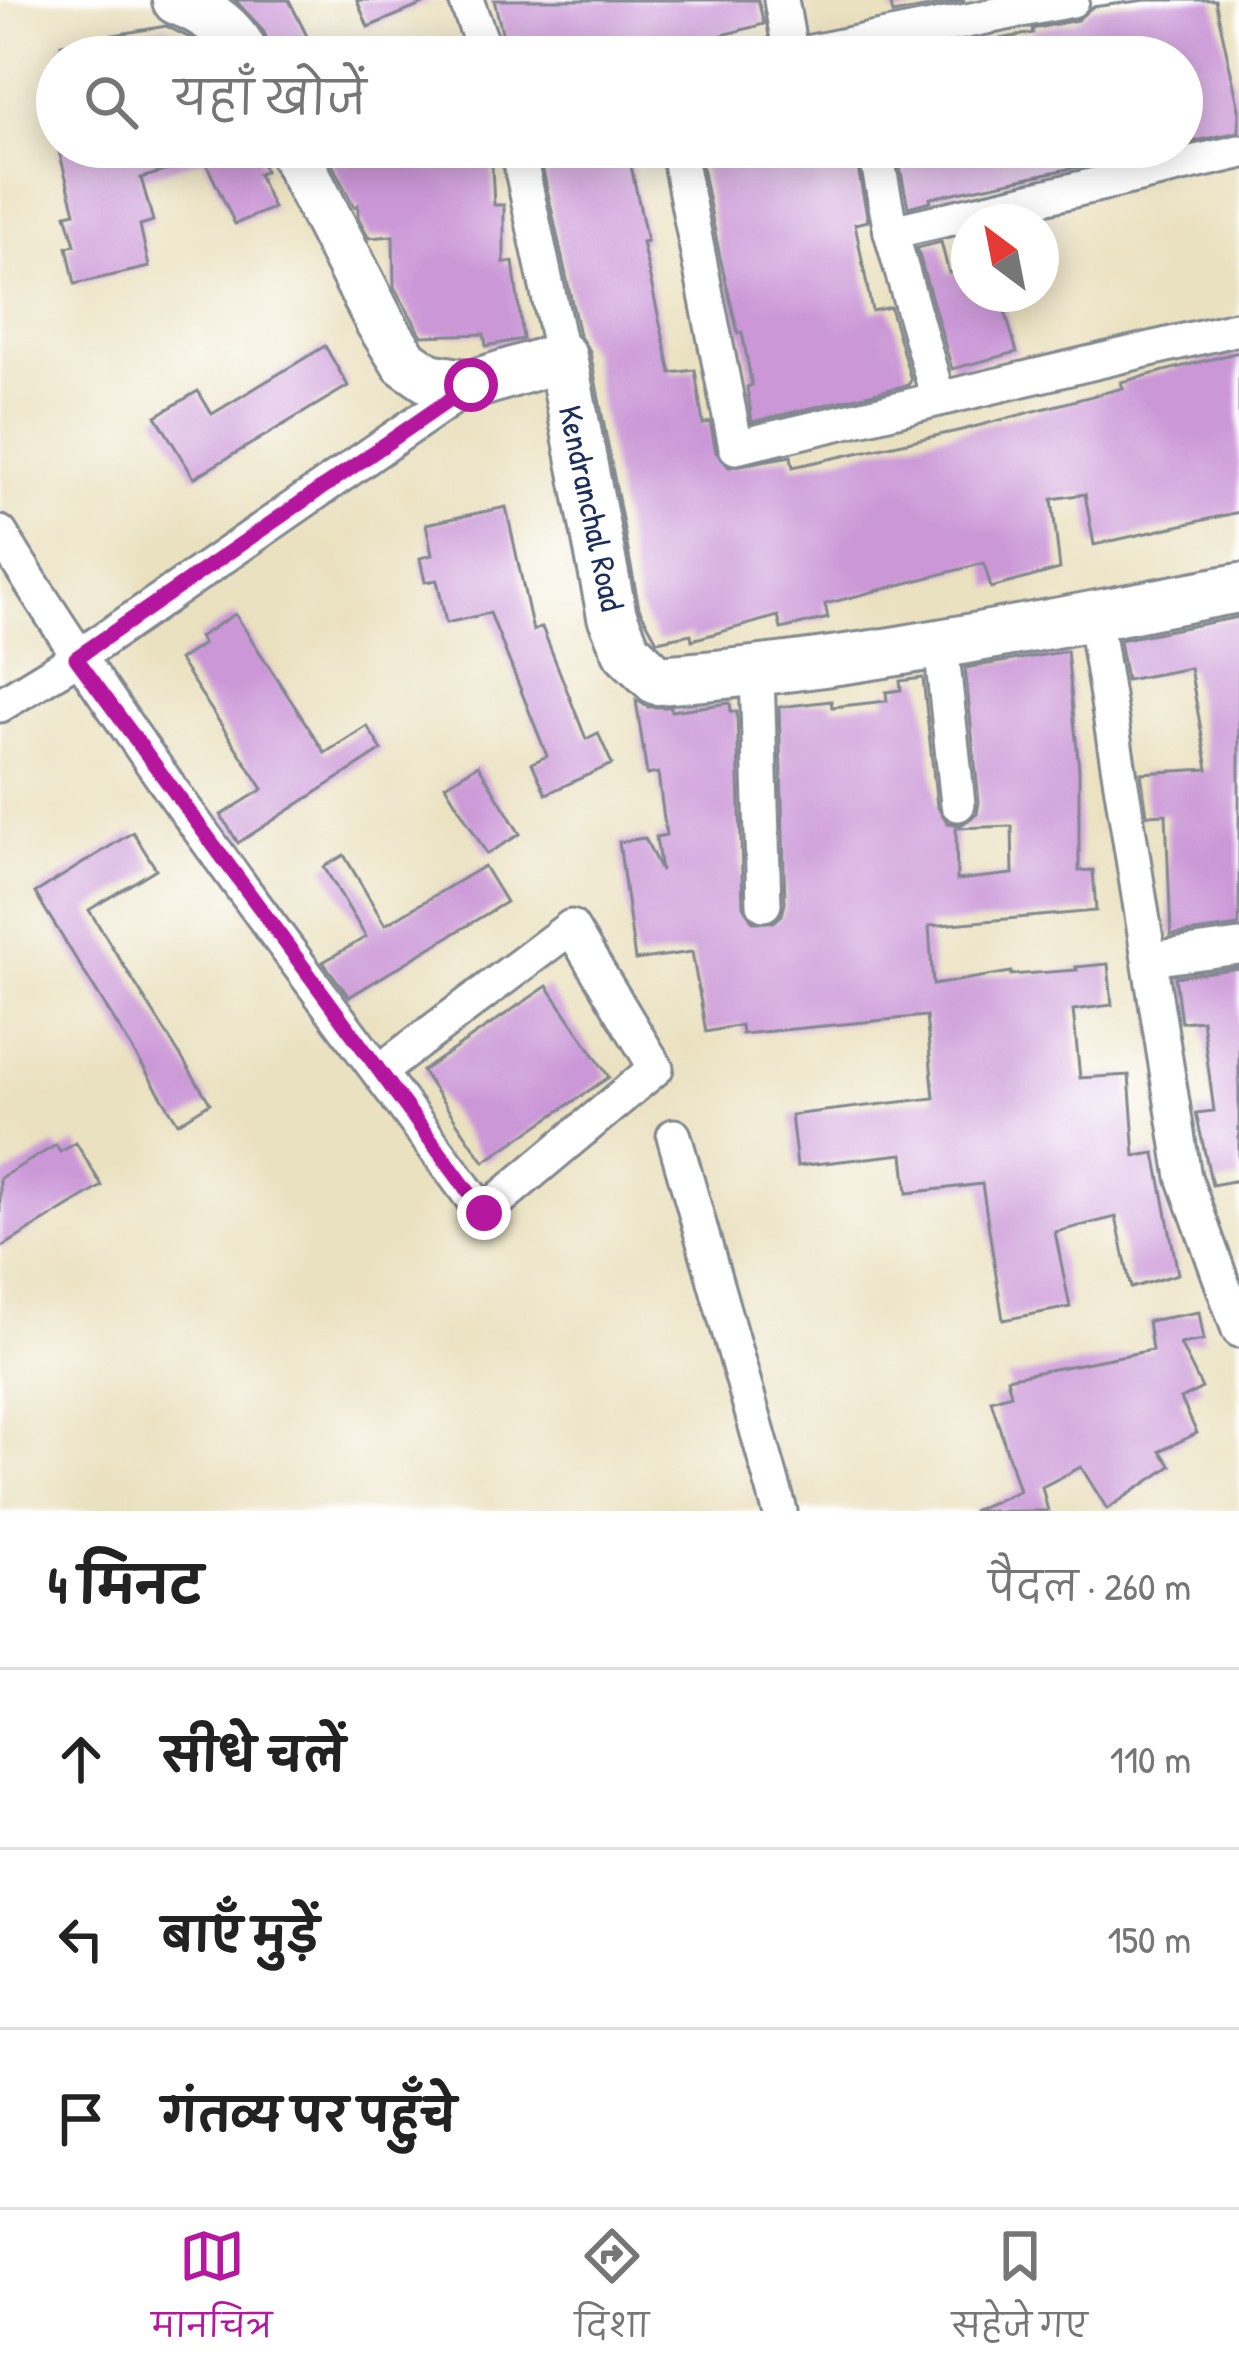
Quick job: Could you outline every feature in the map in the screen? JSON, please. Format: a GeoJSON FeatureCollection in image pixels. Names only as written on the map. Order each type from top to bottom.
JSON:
{"type":"FeatureCollection","features":[{"type":"Feature","properties":{"kind":"street"},"geometry":{"type":"LineString","coordinates":[[177,0],[198,8],[229,36]]}},
{"type":"Feature","properties":{"kind":"street"},"geometry":{"type":"LineString","coordinates":[[466,0],[480,36]]}},
{"type":"Feature","properties":{"kind":"street"},"geometry":{"type":"LineString","coordinates":[[781,0],[786,36]]}},
{"type":"Feature","properties":{"kind":"street"},"geometry":{"type":"LineString","coordinates":[[916,36],[1072,0]]}},
{"type":"Feature","properties":{"kind":"street"},"geometry":{"type":"LineString","coordinates":[[1203,160],[1239,152]]}},
{"type":"Feature","properties":{"kind":"street"},"geometry":{"type":"LineString","coordinates":[[302,168],[405,362],[428,377],[471,385]]}},
{"type":"Feature","properties":{"kind":"street"},"geometry":{"type":"LineString","coordinates":[[522,168],[562,357]]}},
{"type":"Feature","properties":{"kind":"street"},"geometry":{"type":"LineString","coordinates":[[681,168],[736,447],[1239,328]]}},
{"type":"Feature","properties":{"kind":"street"},"geometry":{"type":"LineString","coordinates":[[879,168],[891,232],[938,398]]}},
{"type":"Feature","properties":{"kind":"street"},"geometry":{"type":"LineString","coordinates":[[891,232],[1169,168]]}},
{"type":"Feature","properties":{"kind":"street","name":"Kendranchal Road"},"geometry":{"type":"LineString","coordinates":[[471,385],[562,357],[613,616],[627,651],[657,680],[757,673],[941,645],[1239,588]]}},
{"type":"Feature","properties":{"kind":"street"},"geometry":{"type":"LineString","coordinates":[[0,705],[76,658],[471,385]]}},
{"type":"Feature","properties":{"kind":"street"},"geometry":{"type":"LineString","coordinates":[[0,532],[76,658],[484,1213],[656,1068],[571,927],[380,1071]]}},
{"type":"Feature","properties":{"kind":"street"},"geometry":{"type":"LineString","coordinates":[[1094,615],[1184,1177],[1239,1330]]}},
{"type":"Feature","properties":{"kind":"street"},"geometry":{"type":"LineString","coordinates":[[941,645],[958,804]]}},
{"type":"Feature","properties":{"kind":"street"},"geometry":{"type":"LineString","coordinates":[[757,673],[764,904]]}},
{"type":"Feature","properties":{"kind":"street"},"geometry":{"type":"LineString","coordinates":[[1150,959],[1239,947]]}},
{"type":"Feature","properties":{"kind":"street"},"geometry":{"type":"LineString","coordinates":[[674,1136],[780,1511]]}},
{"type":"Feature","properties":{"kind":"building"},"geometry":{"type":"Polygon","coordinates":[[[235,0],[289,0],[307,36],[265,36],[235,0]]]}},
{"type":"Feature","properties":{"kind":"building"},"geometry":{"type":"Polygon","coordinates":[[[357,0],[431,0],[431,1],[368,27],[357,0]]]}},
{"type":"Feature","properties":{"kind":"building"},"geometry":{"type":"Polygon","coordinates":[[[494,0],[758,0],[764,24],[719,36],[503,36],[494,0]]]}},
{"type":"Feature","properties":{"kind":"building"},"geometry":{"type":"Polygon","coordinates":[[[890,0],[965,0],[893,14],[890,0]]]}},
{"type":"Feature","properties":{"kind":"building"},"geometry":{"type":"Polygon","coordinates":[[[1146,0],[1215,0],[1239,109],[1239,132],[1203,140],[1203,36],[1017,36],[1077,20],[1092,7],[1146,0]]]}},
{"type":"Feature","properties":{"kind":"building"},"geometry":{"type":"Polygon","coordinates":[[[166,26],[186,36],[108,36],[166,26]]]}},
{"type":"Feature","properties":{"kind":"building"},"geometry":{"type":"Polygon","coordinates":[[[63,168],[174,168],[141,178],[153,221],[140,225],[149,267],[75,284],[67,247],[75,245],[66,214],[75,212],[63,168]]]}},
{"type":"Feature","properties":{"kind":"building"},"geometry":{"type":"Polygon","coordinates":[[[208,168],[264,168],[258,174],[273,208],[235,224],[208,168]]]}},
{"type":"Feature","properties":{"kind":"building"},"geometry":{"type":"Polygon","coordinates":[[[334,168],[492,168],[494,205],[504,205],[504,263],[513,262],[523,339],[486,346],[484,334],[422,336],[394,287],[393,236],[369,238],[358,217],[358,205],[354,207],[334,168]]]}},
{"type":"Feature","properties":{"kind":"building"},"geometry":{"type":"Polygon","coordinates":[[[543,168],[631,168],[647,241],[642,242],[671,373],[695,370],[703,424],[710,422],[716,452],[729,467],[791,456],[793,467],[962,430],[1239,352],[1239,512],[1094,545],[1085,494],[1052,499],[1060,569],[991,588],[984,563],[825,604],[828,618],[781,629],[778,616],[692,640],[691,634],[657,641],[639,608],[590,352],[579,335],[543,168]]]}},
{"type":"Feature","properties":{"kind":"building"},"geometry":{"type":"Polygon","coordinates":[[[702,168],[858,168],[868,221],[855,224],[872,311],[890,307],[911,380],[908,385],[752,422],[747,387],[752,385],[742,332],[738,333],[702,168]]]}},
{"type":"Feature","properties":{"kind":"building"},"geometry":{"type":"Polygon","coordinates":[[[900,168],[1072,168],[930,198],[908,207],[900,168]]]}},
{"type":"Feature","properties":{"kind":"building"},"geometry":{"type":"Polygon","coordinates":[[[941,242],[951,272],[951,312],[1005,312],[1017,352],[952,369],[917,248],[941,242]]]}},
{"type":"Feature","properties":{"kind":"building"},"geometry":{"type":"Polygon","coordinates":[[[325,346],[348,386],[194,478],[156,416],[198,391],[212,414],[325,346]]]}},
{"type":"Feature","properties":{"kind":"building"},"geometry":{"type":"Polygon","coordinates":[[[506,507],[533,631],[542,627],[586,739],[598,733],[612,764],[546,794],[532,763],[547,756],[490,613],[446,623],[437,580],[425,582],[420,558],[432,555],[426,524],[506,507]]]}},
{"type":"Feature","properties":{"kind":"building"},"geometry":{"type":"Polygon","coordinates":[[[235,614],[325,753],[367,726],[382,750],[238,843],[221,815],[263,789],[179,660],[203,644],[199,637],[235,614]]]}},
{"type":"Feature","properties":{"kind":"building"},"geometry":{"type":"Polygon","coordinates":[[[1239,617],[1239,926],[1171,935],[1166,814],[1147,815],[1141,773],[1208,769],[1190,668],[1126,680],[1119,640],[1239,617]]]}},
{"type":"Feature","properties":{"kind":"building"},"geometry":{"type":"Polygon","coordinates":[[[1067,651],[1079,769],[1079,871],[1093,870],[1096,911],[929,926],[933,985],[1011,972],[1108,964],[1112,1005],[1073,1010],[1080,1078],[1129,1075],[1135,1156],[1155,1153],[1178,1274],[1131,1288],[1116,1217],[1055,1232],[1070,1307],[1003,1320],[982,1184],[907,1193],[903,1154],[797,1166],[791,1115],[934,1098],[926,1016],[742,1034],[741,1025],[706,1032],[692,952],[635,960],[619,842],[645,838],[661,871],[656,837],[666,835],[658,773],[647,775],[636,700],[648,707],[671,707],[671,711],[730,703],[731,712],[737,712],[743,906],[753,922],[774,922],[785,903],[779,707],[887,701],[886,692],[901,690],[900,681],[923,678],[937,806],[948,823],[961,825],[977,814],[979,802],[965,668],[1067,651]],[[1012,826],[956,828],[957,880],[1013,874],[1012,826]]]}},
{"type":"Feature","properties":{"kind":"building"},"geometry":{"type":"Polygon","coordinates":[[[478,765],[520,834],[487,854],[445,785],[478,765]]]}},
{"type":"Feature","properties":{"kind":"building"},"geometry":{"type":"Polygon","coordinates":[[[133,832],[156,869],[89,910],[210,1103],[178,1123],[35,893],[133,832]]]}},
{"type":"Feature","properties":{"kind":"building"},"geometry":{"type":"Polygon","coordinates":[[[344,855],[385,925],[484,866],[506,902],[349,997],[323,962],[366,937],[324,867],[344,855]]]}},
{"type":"Feature","properties":{"kind":"building"},"geometry":{"type":"Polygon","coordinates":[[[1239,968],[1239,1180],[1212,1185],[1196,1113],[1214,1111],[1202,1020],[1181,1022],[1175,977],[1239,968]]]}},
{"type":"Feature","properties":{"kind":"building"},"geometry":{"type":"Polygon","coordinates":[[[547,986],[609,1077],[484,1162],[422,1071],[547,986]]]}},
{"type":"Feature","properties":{"kind":"building"},"geometry":{"type":"Polygon","coordinates":[[[76,1143],[102,1186],[0,1248],[0,1178],[56,1145],[60,1152],[76,1143]]]}},
{"type":"Feature","properties":{"kind":"building"},"geometry":{"type":"Polygon","coordinates":[[[1199,1312],[1204,1340],[1180,1344],[1202,1388],[1181,1399],[1197,1433],[1160,1451],[1171,1466],[1107,1509],[1081,1467],[1042,1487],[1048,1511],[972,1511],[1019,1491],[991,1400],[1011,1394],[1007,1378],[1152,1350],[1148,1321],[1199,1312]]]}},
{"type":"Feature","properties":{"kind":"route"},"geometry":{"type":"LineString","coordinates":[[471,385],[76,658],[484,1213]]}}]}
